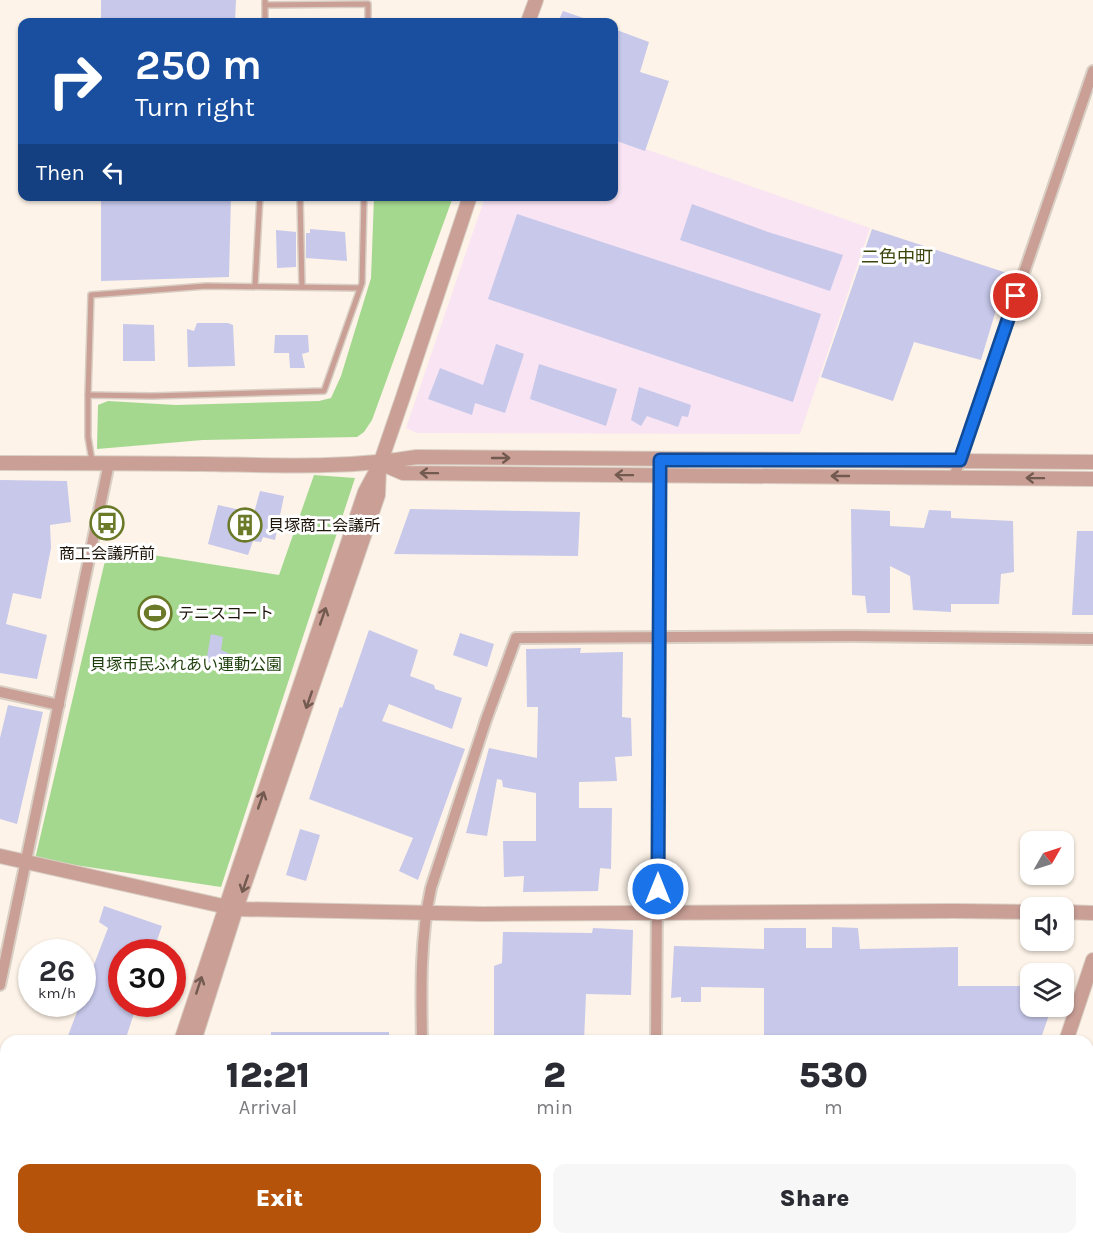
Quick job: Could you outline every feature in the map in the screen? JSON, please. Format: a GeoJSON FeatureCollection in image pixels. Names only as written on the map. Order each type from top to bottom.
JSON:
{"type":"FeatureCollection","features":[{"type":"Feature","properties":{"kind":"street"},"geometry":{"type":"LineString","coordinates":[[529,18],[536,0]]}},
{"type":"Feature","properties":{"kind":"street"},"geometry":{"type":"LineString","coordinates":[[954,477],[1093,71]]}},
{"type":"Feature","properties":{"kind":"street"},"geometry":{"type":"LineString","coordinates":[[183,1035],[231,908],[378,495],[380,464],[468,201]]}},
{"type":"Feature","properties":{"kind":"street"},"geometry":{"type":"LineString","coordinates":[[0,463],[380,464],[417,458],[1093,462]]}},
{"type":"Feature","properties":{"kind":"street"},"geometry":{"type":"LineString","coordinates":[[656,1035],[660,460]]}},
{"type":"Feature","properties":{"kind":"street"},"geometry":{"type":"LineString","coordinates":[[0,985],[109,463]]}},
{"type":"Feature","properties":{"kind":"street"},"geometry":{"type":"LineString","coordinates":[[380,464],[403,473],[1093,479]]}},
{"type":"Feature","properties":{"kind":"street"},"geometry":{"type":"LineString","coordinates":[[422,1035],[425,912],[482,731],[516,638],[1093,639]]}},
{"type":"Feature","properties":{"kind":"street"},"geometry":{"type":"LineString","coordinates":[[0,692],[59,705]]}},
{"type":"Feature","properties":{"kind":"street"},"geometry":{"type":"LineString","coordinates":[[0,856],[231,908],[483,914],[1020,912]]}},
{"type":"Feature","properties":{"kind":"street"},"geometry":{"type":"LineString","coordinates":[[196,1035],[231,908]]}},
{"type":"Feature","properties":{"kind":"street"},"geometry":{"type":"LineString","coordinates":[[1074,912],[1093,913]]}},
{"type":"Feature","properties":{"kind":"street"},"geometry":{"type":"LineString","coordinates":[[1068,1035],[1093,960]]}},
{"type":"Feature","properties":{"kind":"lane"},"geometry":{"type":"LineString","coordinates":[[265,18],[265,2],[368,2],[368,18]]}},
{"type":"Feature","properties":{"kind":"lane"},"geometry":{"type":"LineString","coordinates":[[255,286],[260,201]]}},
{"type":"Feature","properties":{"kind":"lane"},"geometry":{"type":"LineString","coordinates":[[300,201],[302,287]]}},
{"type":"Feature","properties":{"kind":"lane"},"geometry":{"type":"LineString","coordinates":[[88,395],[152,396],[324,392],[362,283],[364,201]]}},
{"type":"Feature","properties":{"kind":"lane"},"geometry":{"type":"LineString","coordinates":[[92,463],[88,437],[91,295],[206,286],[360,288]]}},
{"type":"Feature","properties":{"kind":"shaded area"},"geometry":{"type":"Polygon","coordinates":[[[618,139],[870,228],[800,434],[417,433],[406,428],[484,201],[618,201],[618,139]]]}},
{"type":"Feature","properties":{"kind":"green space"},"geometry":{"type":"Polygon","coordinates":[[[374,201],[452,201],[372,420],[364,432],[357,437],[203,440],[97,449],[98,405],[108,401],[176,405],[319,401],[331,398],[341,376],[371,278],[374,201]]]}},
{"type":"Feature","properties":{"kind":"green space","name":"貝塚市民ふれあい運動公園"},"geometry":{"type":"Polygon","coordinates":[[[314,475],[355,478],[221,887],[35,859],[108,548],[279,575],[314,475]]]}},
{"type":"Feature","properties":{"kind":"building"},"geometry":{"type":"Polygon","coordinates":[[[101,0],[236,0],[235,18],[101,18],[101,0]]]}},
{"type":"Feature","properties":{"kind":"building"},"geometry":{"type":"Polygon","coordinates":[[[563,11],[583,18],[560,18],[563,11]]]}},
{"type":"Feature","properties":{"kind":"building"},"geometry":{"type":"Polygon","coordinates":[[[618,30],[649,42],[640,72],[669,81],[645,151],[618,141],[618,30]]]}},
{"type":"Feature","properties":{"kind":"building"},"geometry":{"type":"Polygon","coordinates":[[[101,201],[231,201],[229,277],[101,281],[101,201]]]}},
{"type":"Feature","properties":{"kind":"building"},"geometry":{"type":"Polygon","coordinates":[[[692,204],[768,232],[843,255],[830,291],[680,240],[692,204]]]}},
{"type":"Feature","properties":{"kind":"building"},"geometry":{"type":"Polygon","coordinates":[[[517,214],[821,314],[793,402],[488,299],[517,214]]]}},
{"type":"Feature","properties":{"kind":"building"},"geometry":{"type":"Polygon","coordinates":[[[310,229],[345,232],[347,261],[306,258],[306,233],[310,233],[310,229]]]}},
{"type":"Feature","properties":{"kind":"building"},"geometry":{"type":"Polygon","coordinates":[[[872,229],[1007,273],[981,360],[914,342],[893,401],[821,377],[872,229]]]}},
{"type":"Feature","properties":{"kind":"building"},"geometry":{"type":"Polygon","coordinates":[[[276,230],[296,232],[296,267],[277,268],[276,230]]]}},
{"type":"Feature","properties":{"kind":"building"},"geometry":{"type":"Polygon","coordinates":[[[197,323],[233,325],[235,366],[188,367],[187,329],[194,331],[197,323]]]}},
{"type":"Feature","properties":{"kind":"building"},"geometry":{"type":"Polygon","coordinates":[[[123,324],[154,325],[155,361],[123,361],[123,324]]]}},
{"type":"Feature","properties":{"kind":"building"},"geometry":{"type":"Polygon","coordinates":[[[275,335],[308,335],[309,352],[302,354],[305,368],[290,368],[289,353],[274,353],[275,335]]]}},
{"type":"Feature","properties":{"kind":"building"},"geometry":{"type":"Polygon","coordinates":[[[496,344],[524,354],[505,413],[475,403],[472,415],[428,399],[440,368],[483,385],[496,344]]]}},
{"type":"Feature","properties":{"kind":"building"},"geometry":{"type":"Polygon","coordinates":[[[539,364],[617,389],[606,426],[530,399],[539,364]]]}},
{"type":"Feature","properties":{"kind":"building"},"geometry":{"type":"Polygon","coordinates":[[[639,387],[691,405],[688,417],[682,416],[678,427],[647,416],[641,426],[631,420],[639,387]]]}},
{"type":"Feature","properties":{"kind":"building"},"geometry":{"type":"Polygon","coordinates":[[[0,480],[67,481],[71,522],[50,525],[51,548],[41,599],[13,593],[6,624],[47,635],[37,679],[0,673],[0,480]]]}},
{"type":"Feature","properties":{"kind":"building","name":"貝塚商工会議所"},"geometry":{"type":"Polygon","coordinates":[[[260,491],[284,496],[275,540],[263,537],[261,542],[253,541],[248,555],[208,544],[218,505],[254,513],[260,491]]]}},
{"type":"Feature","properties":{"kind":"building"},"geometry":{"type":"Polygon","coordinates":[[[410,509],[580,512],[578,556],[394,554],[410,509]]]}},
{"type":"Feature","properties":{"kind":"building"},"geometry":{"type":"Polygon","coordinates":[[[851,509],[890,511],[890,526],[924,528],[929,510],[951,511],[951,518],[1013,521],[1014,572],[1001,574],[999,604],[951,604],[951,612],[913,610],[910,576],[890,566],[890,613],[867,613],[865,596],[852,595],[851,509]]]}},
{"type":"Feature","properties":{"kind":"building"},"geometry":{"type":"Polygon","coordinates":[[[1077,531],[1093,531],[1093,615],[1072,615],[1077,531]]]}},
{"type":"Feature","properties":{"kind":"building"},"geometry":{"type":"Polygon","coordinates":[[[369,630],[418,650],[410,676],[434,685],[435,689],[462,698],[452,729],[389,704],[382,721],[465,749],[418,880],[399,871],[413,838],[309,799],[369,630]]]}},
{"type":"Feature","properties":{"kind":"building"},"geometry":{"type":"Polygon","coordinates":[[[460,633],[494,644],[487,667],[453,655],[460,633]]]}},
{"type":"Feature","properties":{"kind":"building"},"geometry":{"type":"Polygon","coordinates":[[[211,634],[223,637],[221,650],[230,654],[228,667],[206,662],[211,634]]]}},
{"type":"Feature","properties":{"kind":"building"},"geometry":{"type":"Polygon","coordinates":[[[581,648],[580,653],[623,652],[622,717],[631,718],[632,756],[615,757],[617,781],[579,782],[579,808],[612,808],[611,869],[600,868],[598,891],[523,892],[524,876],[504,877],[503,841],[536,841],[536,793],[503,787],[502,780],[497,779],[487,836],[466,833],[489,748],[537,758],[538,707],[527,707],[526,649],[581,648]]]}},
{"type":"Feature","properties":{"kind":"building"},"geometry":{"type":"Polygon","coordinates":[[[8,705],[43,712],[17,824],[0,819],[0,738],[8,705]]]}},
{"type":"Feature","properties":{"kind":"building"},"geometry":{"type":"Polygon","coordinates":[[[300,829],[320,835],[306,881],[286,875],[300,829]]]}},
{"type":"Feature","properties":{"kind":"building"},"geometry":{"type":"Polygon","coordinates":[[[104,906],[162,926],[158,939],[108,939],[108,1017],[133,1017],[127,1035],[68,1035],[75,1017],[96,1017],[96,959],[108,928],[99,922],[104,906]]]}},
{"type":"Feature","properties":{"kind":"building"},"geometry":{"type":"Polygon","coordinates":[[[832,927],[858,928],[860,949],[958,947],[958,986],[1020,986],[1020,1017],[1048,1017],[1042,1035],[764,1035],[764,988],[701,987],[701,1002],[681,1002],[681,997],[671,998],[674,946],[764,949],[764,928],[806,928],[806,948],[832,948],[832,927]]]}},
{"type":"Feature","properties":{"kind":"building"},"geometry":{"type":"Polygon","coordinates":[[[593,928],[633,930],[631,995],[586,994],[584,1035],[494,1035],[494,966],[502,963],[503,932],[592,933],[593,928]]]}},
{"type":"Feature","properties":{"kind":"building"},"geometry":{"type":"Polygon","coordinates":[[[271,1032],[389,1032],[389,1035],[271,1035],[271,1032]]]}},
{"type":"Feature","properties":{"kind":"place","name":"商工会議所前"},"geometry":{"type":"Point","coordinates":[107,523]}},
{"type":"Feature","properties":{"kind":"place","name":"貝塚商工会議所"},"geometry":{"type":"Point","coordinates":[245,525]}},
{"type":"Feature","properties":{"kind":"place","name":"テニスコート"},"geometry":{"type":"Point","coordinates":[155,613]}},
{"type":"Feature","properties":{"kind":"district","name":"二色中町"},"geometry":{"type":"Point","coordinates":[897,257]}},
{"type":"Feature","properties":{"kind":"route"},"geometry":{"type":"LineString","coordinates":[[658,889],[660,460],[960,460],[1016,296]]}}]}
